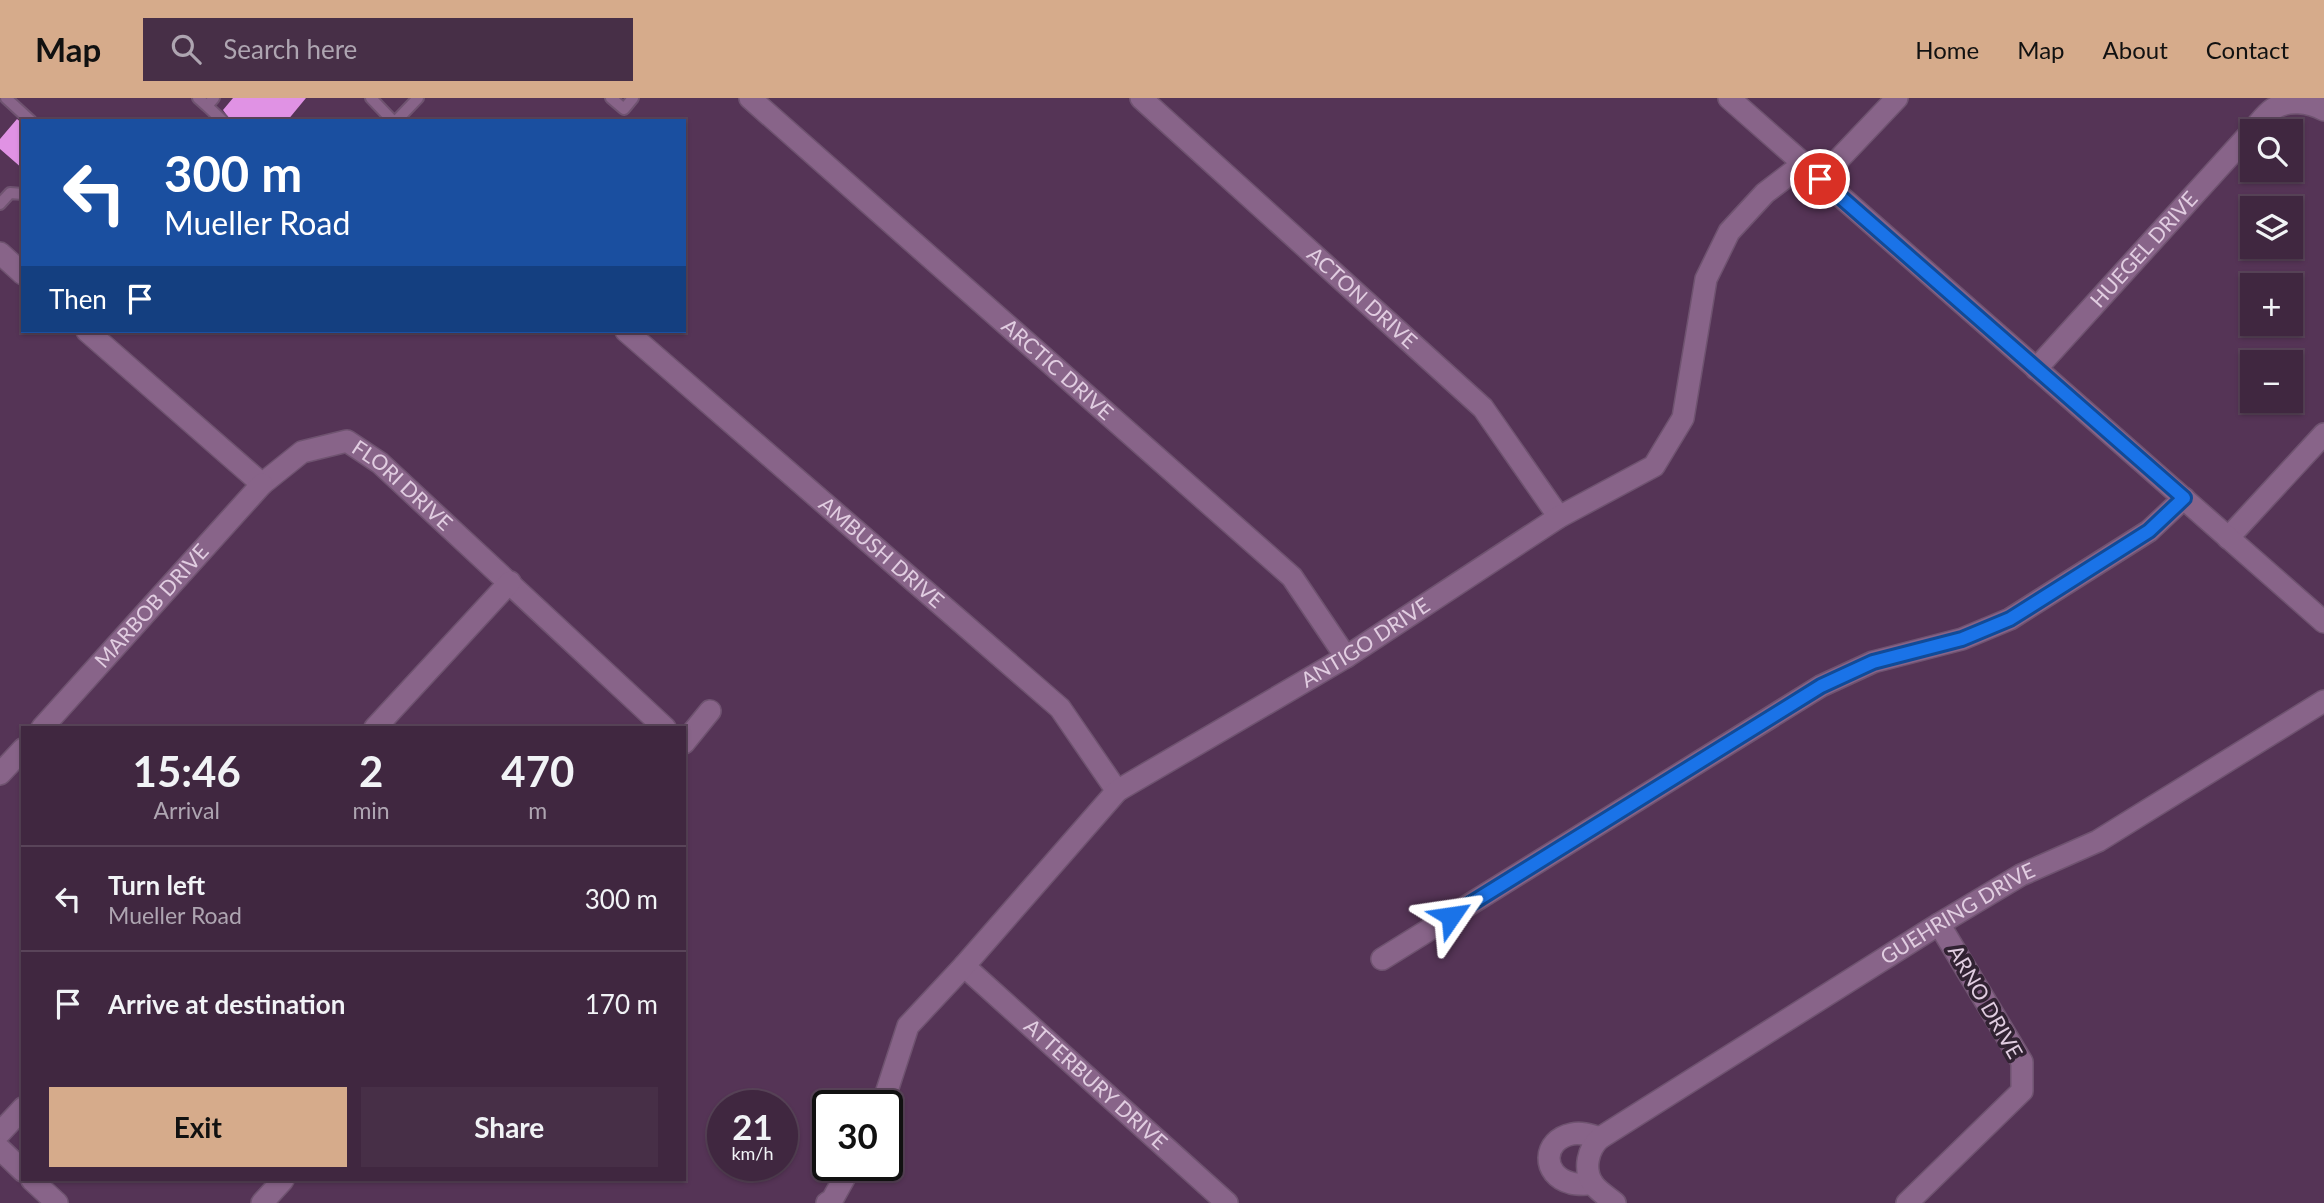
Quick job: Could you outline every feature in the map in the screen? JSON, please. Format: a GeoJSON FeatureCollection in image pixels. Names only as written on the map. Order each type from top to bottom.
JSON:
{"type":"FeatureCollection","features":[{"type":"Feature","properties":{"kind":"street","name":"ARCTIC DRIVE"},"geometry":{"type":"LineString","coordinates":[[750,98],[1292,577],[1346,657]]}},
{"type":"Feature","properties":{"kind":"street","name":"ACTON DRIVE"},"geometry":{"type":"LineString","coordinates":[[1142,98],[1483,408],[1559,517]]}},
{"type":"Feature","properties":{"kind":"street"},"geometry":{"type":"LineString","coordinates":[[1729,98],[2324,622]]}},
{"type":"Feature","properties":{"kind":"street"},"geometry":{"type":"LineString","coordinates":[[1820,179],[1897,98]]}},
{"type":"Feature","properties":{"kind":"street","name":"HUEGEL DRIVE"},"geometry":{"type":"LineString","coordinates":[[2261,119],[2272,103],[2318,105]]}},
{"type":"Feature","properties":{"kind":"street","name":"HUEGEL DRIVE"},"geometry":{"type":"LineString","coordinates":[[2036,369],[2240,144]]}},
{"type":"Feature","properties":{"kind":"street","name":"ANTIGO DRIVE"},"geometry":{"type":"LineString","coordinates":[[887,1090],[908,1027],[1117,791],[1346,657],[1559,517],[1654,466],[1683,418],[1706,279],[1729,232],[1765,193],[1803,164]]}},
{"type":"Feature","properties":{"kind":"street"},"geometry":{"type":"LineString","coordinates":[[0,253],[21,272]]}},
{"type":"Feature","properties":{"kind":"street"},"geometry":{"type":"LineString","coordinates":[[91,333],[262,484]]}},
{"type":"Feature","properties":{"kind":"street","name":"AMBUSH DRIVE"},"geometry":{"type":"LineString","coordinates":[[628,333],[1060,708],[1117,791]]}},
{"type":"Feature","properties":{"kind":"street"},"geometry":{"type":"LineString","coordinates":[[2228,538],[2324,434]]}},
{"type":"Feature","properties":{"kind":"street","name":"FLORI DRIVE"},"geometry":{"type":"LineString","coordinates":[[262,484],[302,452],[347,442],[380,463],[663,726]]}},
{"type":"Feature","properties":{"kind":"street","name":"MARBOB DRIVE"},"geometry":{"type":"LineString","coordinates":[[44,726],[262,484]]}},
{"type":"Feature","properties":{"kind":"street"},"geometry":{"type":"LineString","coordinates":[[1381,959],[1821,686],[1873,662],[1962,639],[2010,619],[2149,531],[2184,498]]}},
{"type":"Feature","properties":{"kind":"street"},"geometry":{"type":"LineString","coordinates":[[377,726],[510,582]]}},
{"type":"Feature","properties":{"kind":"street","name":"GUEHRING DRIVE"},"geometry":{"type":"LineString","coordinates":[[1600,1138],[1939,924],[2021,875],[2098,841],[2324,701]]}},
{"type":"Feature","properties":{"kind":"street"},"geometry":{"type":"LineString","coordinates":[[686,741],[710,711]]}},
{"type":"Feature","properties":{"kind":"street"},"geometry":{"type":"LineString","coordinates":[[0,774],[21,751]]}},
{"type":"Feature","properties":{"kind":"street","name":"ARNO DRIVE"},"geometry":{"type":"LineString","coordinates":[[1907,1203],[2022,1091],[2022,1062],[1939,924]]}},
{"type":"Feature","properties":{"kind":"street","name":"ATTERBURY DRIVE"},"geometry":{"type":"LineString","coordinates":[[964,966],[1227,1203]]}},
{"type":"Feature","properties":{"kind":"street"},"geometry":{"type":"LineString","coordinates":[[0,1132],[21,1110]]}},
{"type":"Feature","properties":{"kind":"street"},"geometry":{"type":"LineString","coordinates":[[1593,1184],[1571,1183],[1559,1178],[1550,1168],[1549,1152],[1558,1139],[1583,1133],[1600,1138],[1591,1147],[1588,1165],[1593,1184],[1615,1203]]}},
{"type":"Feature","properties":{"kind":"street"},"geometry":{"type":"LineString","coordinates":[[0,1149],[21,1169]]}},
{"type":"Feature","properties":{"kind":"street"},"geometry":{"type":"LineString","coordinates":[[33,1181],[57,1203]]}},
{"type":"Feature","properties":{"kind":"street"},"geometry":{"type":"LineString","coordinates":[[262,1203],[282,1181]]}},
{"type":"Feature","properties":{"kind":"street"},"geometry":{"type":"LineString","coordinates":[[831,1202],[843,1181]]}},
{"type":"Feature","properties":{"kind":"lane"},"geometry":{"type":"LineString","coordinates":[[6,98],[30,119]]}},
{"type":"Feature","properties":{"kind":"lane"},"geometry":{"type":"LineString","coordinates":[[371,98],[393,119]]}},
{"type":"Feature","properties":{"kind":"lane"},"geometry":{"type":"LineString","coordinates":[[397,119],[418,98]]}},
{"type":"Feature","properties":{"kind":"lane"},"geometry":{"type":"LineString","coordinates":[[611,98],[624,109],[634,98]]}},
{"type":"Feature","properties":{"kind":"lane"},"geometry":{"type":"LineString","coordinates":[[206,101],[221,119]]}},
{"type":"Feature","properties":{"kind":"lane"},"geometry":{"type":"LineString","coordinates":[[0,204],[10,192],[21,194]]}},
{"type":"Feature","properties":{"kind":"building"},"geometry":{"type":"Polygon","coordinates":[[[233,98],[306,98],[289,119],[230,119],[223,110],[233,98]]]}},
{"type":"Feature","properties":{"kind":"building"},"geometry":{"type":"Polygon","coordinates":[[[17,119],[21,122],[21,167],[0,149],[0,139],[17,119]]]}},
{"type":"Feature","properties":{"kind":"route"},"geometry":{"type":"LineString","coordinates":[[1451,916],[1821,686],[1873,662],[1962,639],[2010,619],[2149,531],[2184,498],[1820,179]]}}]}
